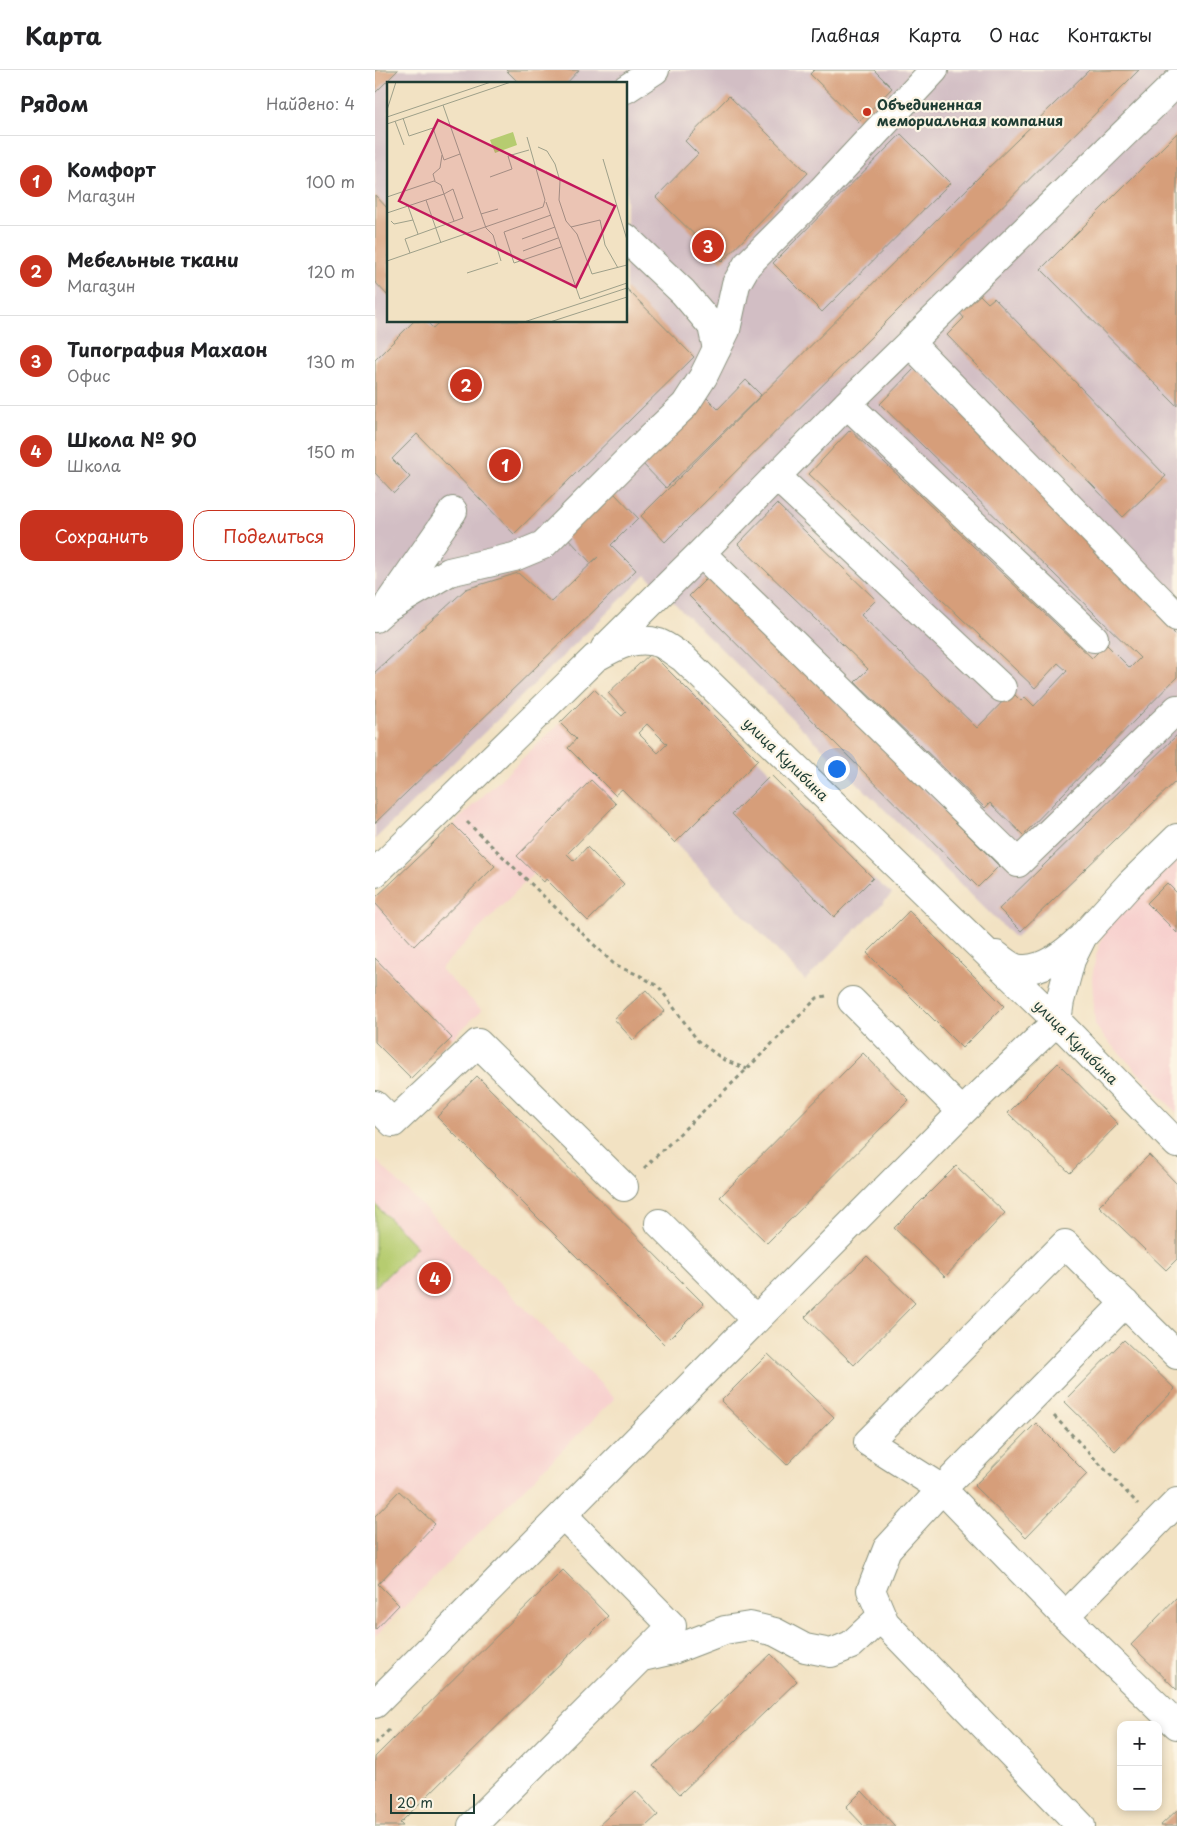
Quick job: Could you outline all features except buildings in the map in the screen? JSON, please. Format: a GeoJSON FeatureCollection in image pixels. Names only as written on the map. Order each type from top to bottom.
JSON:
{"type":"FeatureCollection","features":[{"type":"Feature","properties":{"kind":"street"},"geometry":{"type":"LineString","coordinates":[[627,88],[655,70]]}},
{"type":"Feature","properties":{"kind":"street"},"geometry":{"type":"LineString","coordinates":[[379,614],[449,572],[514,557],[543,545],[685,405],[703,377],[726,330],[736,284],[747,265],[822,190],[935,70]]}},
{"type":"Feature","properties":{"kind":"street"},"geometry":{"type":"LineString","coordinates":[[595,658],[847,404],[1177,82]]}},
{"type":"Feature","properties":{"kind":"street"},"geometry":{"type":"LineString","coordinates":[[627,239],[683,292],[712,326],[717,349]]}},
{"type":"Feature","properties":{"kind":"street"},"geometry":{"type":"LineString","coordinates":[[910,343],[1177,617]]}},
{"type":"Feature","properties":{"kind":"street"},"geometry":{"type":"LineString","coordinates":[[847,404],[1094,638]]}},
{"type":"Feature","properties":{"kind":"street"},"geometry":{"type":"LineString","coordinates":[[777,476],[1002,688]]}},
{"type":"Feature","properties":{"kind":"street"},"geometry":{"type":"LineString","coordinates":[[379,614],[453,511]]}},
{"type":"Feature","properties":{"kind":"street"},"geometry":{"type":"LineString","coordinates":[[701,553],[1018,863],[1177,709]]}},
{"type":"Feature","properties":{"kind":"street","name":"улица Кулибина"},"geometry":{"type":"LineString","coordinates":[[375,873],[595,658],[620,644],[642,640],[660,643],[683,658],[1057,1021],[1177,1144]]}},
{"type":"Feature","properties":{"kind":"street"},"geometry":{"type":"LineString","coordinates":[[970,937],[1015,968],[1028,969],[1056,958],[1069,950],[1130,884],[1177,838]]}},
{"type":"Feature","properties":{"kind":"street"},"geometry":{"type":"LineString","coordinates":[[375,1704],[962,1112],[1057,1021],[1060,1000],[1071,960],[1083,936]]}},
{"type":"Feature","properties":{"kind":"street"},"geometry":{"type":"LineString","coordinates":[[852,1001],[962,1112]]}},
{"type":"Feature","properties":{"kind":"street"},"geometry":{"type":"LineString","coordinates":[[375,1105],[393,1123],[478,1043],[624,1188]]}},
{"type":"Feature","properties":{"kind":"street"},"geometry":{"type":"LineString","coordinates":[[659,1223],[756,1320]]}},
{"type":"Feature","properties":{"kind":"street"},"geometry":{"type":"LineString","coordinates":[[1177,1355],[1065,1244],[869,1442],[942,1490],[1065,1616],[1177,1725]]}},
{"type":"Feature","properties":{"kind":"street"},"geometry":{"type":"LineString","coordinates":[[1081,1826],[885,1623],[871,1590],[887,1549],[942,1490],[1125,1304]]}},
{"type":"Feature","properties":{"kind":"street"},"geometry":{"type":"LineString","coordinates":[[1065,1616],[1177,1502]]}},
{"type":"Feature","properties":{"kind":"street"},"geometry":{"type":"LineString","coordinates":[[471,1826],[672,1626],[563,1515]]}},
{"type":"Feature","properties":{"kind":"street"},"geometry":{"type":"LineString","coordinates":[[641,1657],[673,1650],[725,1630],[750,1626],[775,1632],[805,1648],[831,1653],[851,1645],[882,1616]]}},
{"type":"Feature","properties":{"kind":"path"},"geometry":{"type":"LineString","coordinates":[[447,803],[616,966],[639,975],[659,987],[698,1041],[724,1060],[747,1069]]}},
{"type":"Feature","properties":{"kind":"path"},"geometry":{"type":"LineString","coordinates":[[624,1188],[817,998],[835,994],[852,1001]]}},
{"type":"Feature","properties":{"kind":"path"},"geometry":{"type":"LineString","coordinates":[[1034,1396],[1157,1523]]}},
{"type":"Feature","properties":{"kind":"shaded area"},"geometry":{"type":"Polygon","coordinates":[[[375,70],[1177,70],[1177,780],[1015,938],[646,575],[375,839],[375,70]]]}},
{"type":"Feature","properties":{"kind":"shaded area"},"geometry":{"type":"Polygon","coordinates":[[[686,686],[873,878],[892,894],[805,980],[622,789],[667,744],[647,724],[686,686]]]}},
{"type":"Feature","properties":{"kind":"shaded area"},"geometry":{"type":"Polygon","coordinates":[[[594,689],[658,753],[611,799],[616,804],[567,854],[574,861],[587,847],[588,921],[546,880],[544,882],[534,873],[440,969],[482,1010],[411,1078],[375,1042],[375,898],[594,689]]]}},
{"type":"Feature","properties":{"kind":"shaded area"},"geometry":{"type":"Polygon","coordinates":[[[1177,838],[1177,1113],[1104,1037],[1095,1025],[1092,978],[1096,955],[1109,919],[1177,838]]]}},
{"type":"Feature","properties":{"kind":"shaded area"},"geometry":{"type":"Polygon","coordinates":[[[375,1159],[615,1398],[375,1636],[375,1159]]]}},
{"type":"Feature","properties":{"kind":"green space"},"geometry":{"type":"Polygon","coordinates":[[[375,1204],[417,1247],[375,1287],[375,1204]]]}},
{"type":"Feature","properties":{"kind":"place","name":"Объединенная мемориальная компания"},"geometry":{"type":"Point","coordinates":[867,112]}},
{"type":"Feature","properties":{"kind":"place","name":"Типография Махаон"},"geometry":{"type":"Point","coordinates":[708,246]}},
{"type":"Feature","properties":{"kind":"place","name":"Мебельные ткани"},"geometry":{"type":"Point","coordinates":[466,385]}},
{"type":"Feature","properties":{"kind":"place","name":"Комфорт"},"geometry":{"type":"Point","coordinates":[505,465]}},
{"type":"Feature","properties":{"kind":"place","name":"Школа № 90"},"geometry":{"type":"Point","coordinates":[435,1278]}}]}
